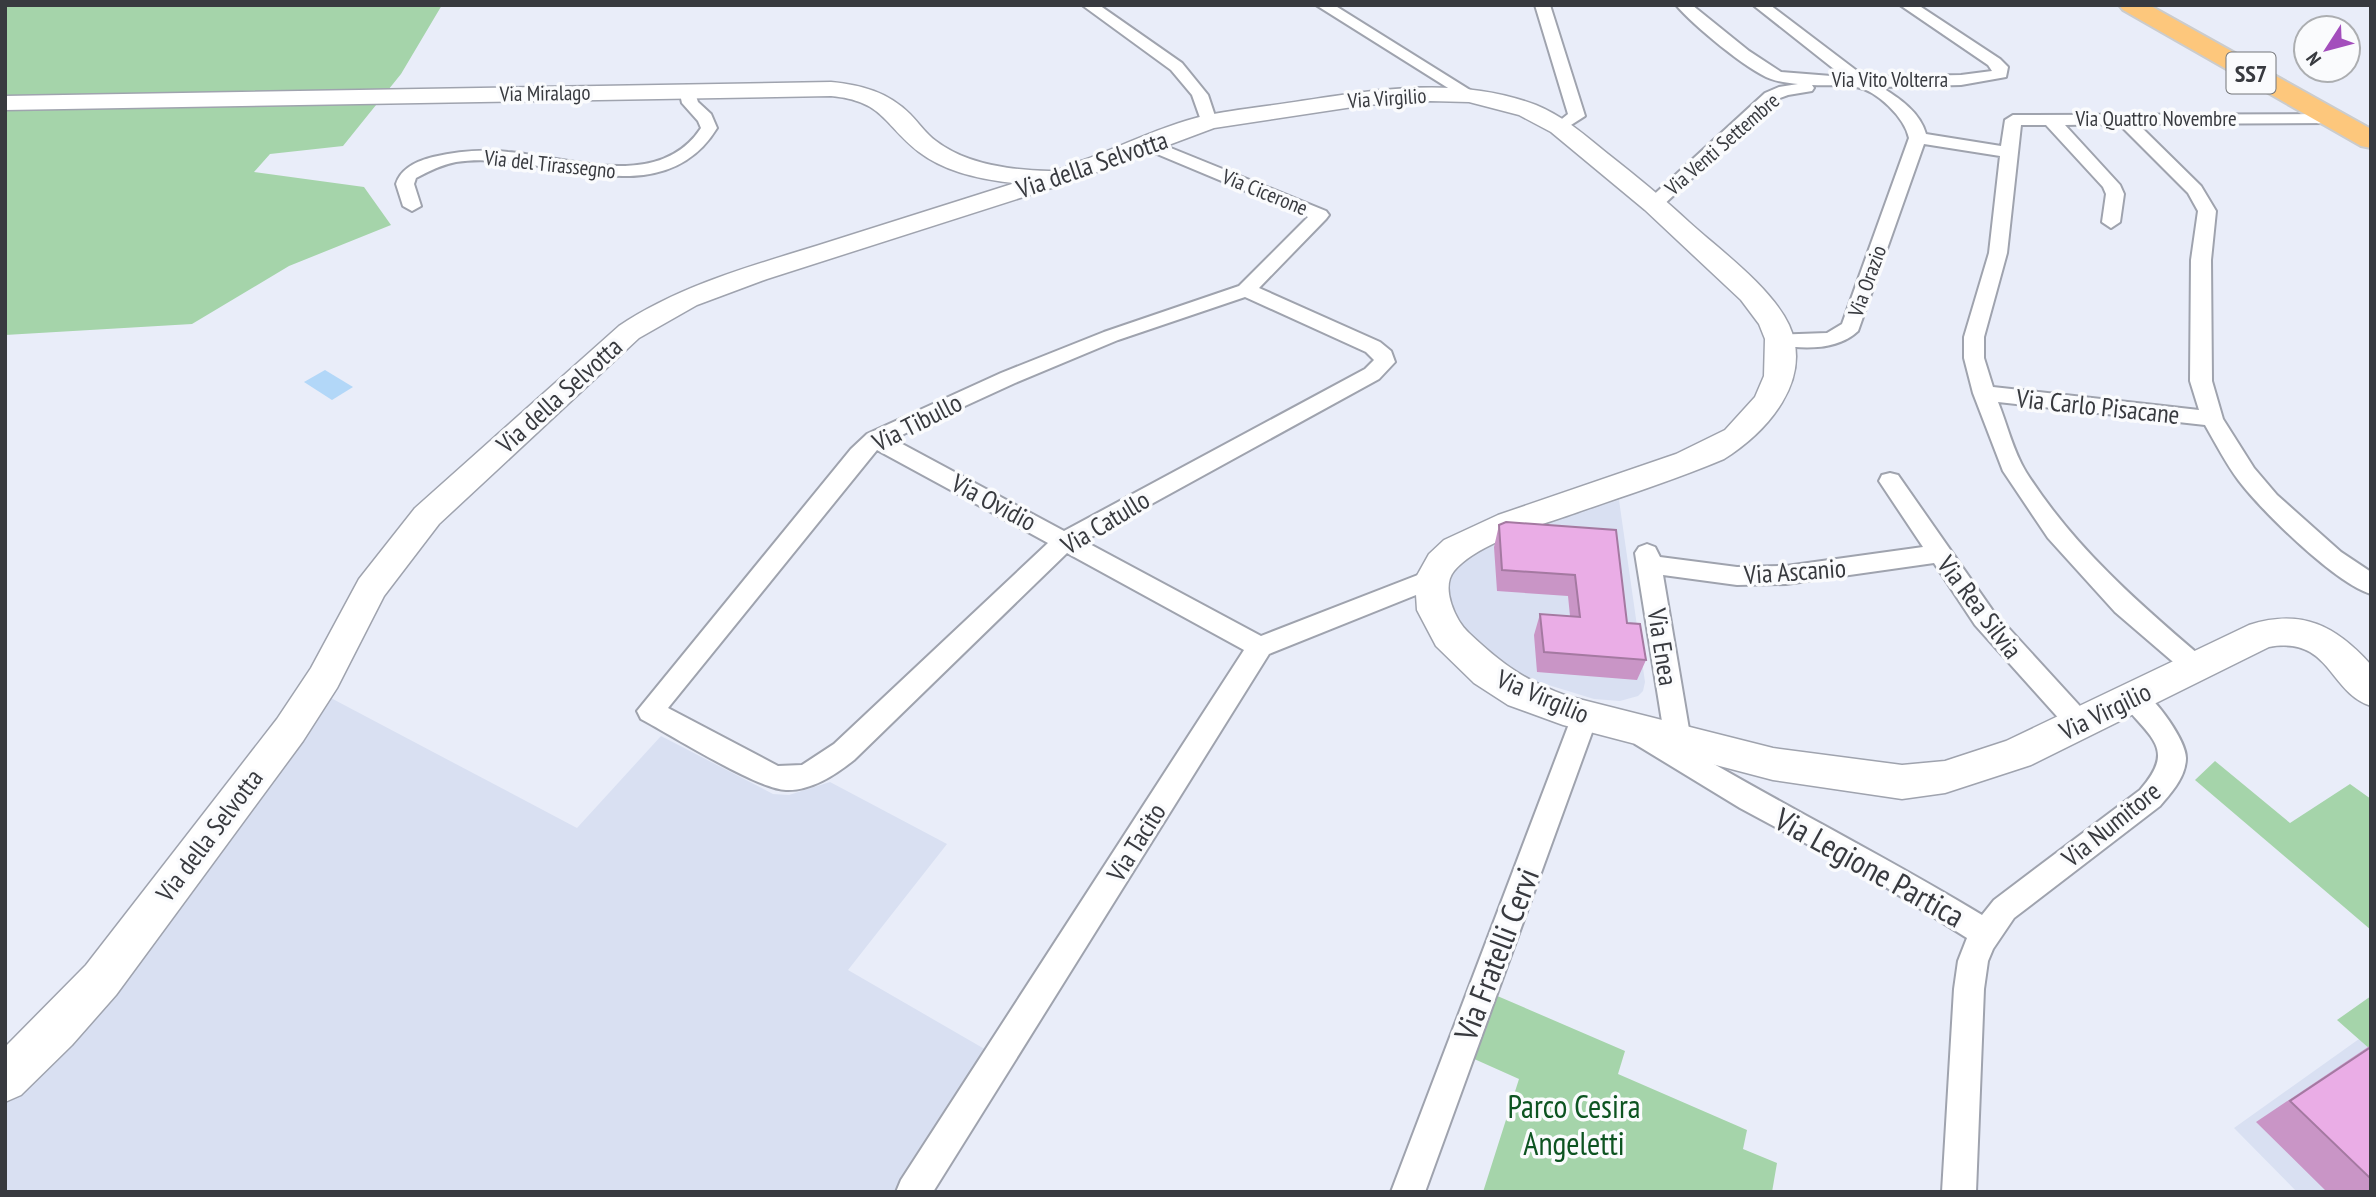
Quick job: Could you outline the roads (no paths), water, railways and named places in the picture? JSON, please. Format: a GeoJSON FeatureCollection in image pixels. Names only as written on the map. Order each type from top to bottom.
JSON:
{"type":"FeatureCollection","features":[{"type":"Feature","properties":{"kind":"main road","name":"SS7"},"geometry":{"type":"LineString","coordinates":[[2131,5],[2371,140]]}},
{"type":"Feature","properties":{"kind":"street"},"geometry":{"type":"LineString","coordinates":[[1089,5],[1143,41],[1188,76],[1200,94],[1209,122]]}},
{"type":"Feature","properties":{"kind":"street"},"geometry":{"type":"LineString","coordinates":[[1323,5],[1470,95]]}},
{"type":"Feature","properties":{"kind":"street"},"geometry":{"type":"LineString","coordinates":[[1542,5],[1569,122]]}},
{"type":"Feature","properties":{"kind":"street","name":"Via Vito Volterra"},"geometry":{"type":"LineString","coordinates":[[1683,5],[1772,74],[1794,79],[1979,79],[2000,74],[2000,67],[1994,62],[1907,5]]}},
{"type":"Feature","properties":{"kind":"street"},"geometry":{"type":"LineString","coordinates":[[1764,8],[1908,115],[1918,138],[2009,152]]}},
{"type":"Feature","properties":{"kind":"street","name":"Via Miralago"},"geometry":{"type":"LineString","coordinates":[[5,103],[817,88],[862,93],[884,102],[919,139],[945,157],[982,170],[1020,177],[1058,178]]}},
{"type":"Feature","properties":{"kind":"street","name":"Via Venti Settembre"},"geometry":{"type":"LineString","coordinates":[[1654,204],[1777,92],[1811,88],[1877,90]]}},
{"type":"Feature","properties":{"kind":"street","name":"Via del Tirassegno"},"geometry":{"type":"LineString","coordinates":[[412,206],[405,184],[408,175],[433,162],[451,157],[488,156],[625,172],[643,169],[677,156],[699,142],[709,128],[707,119],[688,100],[687,90]]}},
{"type":"Feature","properties":{"kind":"street","name":"Via Virgilio"},"geometry":{"type":"LineString","coordinates":[[1209,122],[1366,98],[1430,94],[1470,95],[1569,122],[1751,294],[1773,322],[1780,339]]}},
{"type":"Feature","properties":{"kind":"street"},"geometry":{"type":"LineString","coordinates":[[2122,118],[2195,190],[2207,211],[2201,260],[2200,373],[2202,392],[2211,419],[2246,474],[2263,494],[2304,533],[2371,585]]}},
{"type":"Feature","properties":{"kind":"street","name":"Via Quattro Novembre"},"geometry":{"type":"LineString","coordinates":[[2194,667],[2124,605],[2056,532],[2014,471],[1984,393],[1974,358],[1974,337],[1998,253],[2013,120],[2332,118]]}},
{"type":"Feature","properties":{"kind":"street"},"geometry":{"type":"LineString","coordinates":[[2050,119],[2111,185],[2115,194],[2111,222]]}},
{"type":"Feature","properties":{"kind":"street","name":"Via della Selvotta"},"geometry":{"type":"LineString","coordinates":[[5,1079],[56,1030],[101,980],[290,730],[324,678],[370,588],[427,516],[617,343],[664,310],[757,273],[1058,178],[1209,122]]}},
{"type":"Feature","properties":{"kind":"street","name":"Via Orazio"},"geometry":{"type":"LineString","coordinates":[[1780,339],[1821,340],[1848,331],[1918,138]]}},
{"type":"Feature","properties":{"kind":"street","name":"Via Cicerone"},"geometry":{"type":"LineString","coordinates":[[1152,145],[1320,215],[1247,290]]}},
{"type":"Feature","properties":{"kind":"street","name":"Via Catullo"},"geometry":{"type":"LineString","coordinates":[[650,712],[767,774],[791,779],[806,776],[829,764],[844,752],[1066,540],[1372,374],[1383,365],[1385,359],[1373,346],[1247,290]]}},
{"type":"Feature","properties":{"kind":"street","name":"Via Tibullo"},"geometry":{"type":"LineString","coordinates":[[650,712],[859,454],[875,439],[1008,378],[1111,336],[1247,290]]}},
{"type":"Feature","properties":{"kind":"street"},"geometry":{"type":"LineString","coordinates":[[1260,647],[1432,579],[1447,556],[1487,533],[1687,462],[1729,442],[1759,414],[1773,392],[1779,376],[1780,339]]}},
{"type":"Feature","properties":{"kind":"street","name":"Via Carlo Pisacane"},"geometry":{"type":"LineString","coordinates":[[1984,393],[2211,419]]}},
{"type":"Feature","properties":{"kind":"street","name":"Via Ovidio"},"geometry":{"type":"LineString","coordinates":[[875,439],[1260,647]]}},
{"type":"Feature","properties":{"kind":"street","name":"Via Rea Silvia"},"geometry":{"type":"LineString","coordinates":[[1890,481],[1939,555],[1997,634],[2080,724]]}},
{"type":"Feature","properties":{"kind":"street","name":"Via Ascanio"},"geometry":{"type":"LineString","coordinates":[[1648,559],[1737,576],[1786,575],[1939,555]]}},
{"type":"Feature","properties":{"kind":"street","name":"Via Enea"},"geometry":{"type":"LineString","coordinates":[[1648,559],[1678,741]]}},
{"type":"Feature","properties":{"kind":"street","name":"Via Virgilio"},"geometry":{"type":"LineString","coordinates":[[1432,579],[1433,599],[1438,617],[1449,636],[1473,662],[1521,694],[1636,731],[1773,764],[1902,782],[1938,778],[2017,754],[2262,635],[2291,630],[2314,637],[2337,652],[2371,691]]}},
{"type":"Feature","properties":{"kind":"street","name":"Via Tacito"},"geometry":{"type":"LineString","coordinates":[[913,1192],[1260,647]]}},
{"type":"Feature","properties":{"kind":"street","name":"Via Numitore"},"geometry":{"type":"LineString","coordinates":[[1986,933],[2017,897],[2150,798],[2166,782],[2174,767],[2172,750],[2134,699]]}},
{"type":"Feature","properties":{"kind":"street","name":"Via Fratelli Cervi"},"geometry":{"type":"LineString","coordinates":[[1408,1192],[1586,716]]}},
{"type":"Feature","properties":{"kind":"street","name":"Via Legione Partica"},"geometry":{"type":"LineString","coordinates":[[1636,731],[1719,783],[1886,872],[1986,933],[1973,961],[1969,989],[1959,1192]]}},
{"type":"Feature","properties":{"kind":"water"},"geometry":{"type":"Polygon","coordinates":[[[325,370],[353,387],[332,400],[304,382],[325,370]]]}},
{"type":"Feature","properties":{"kind":"park label","name":"Parco Cesira Angeletti"},"geometry":{"type":"Point","coordinates":[1574,1124]}}]}
